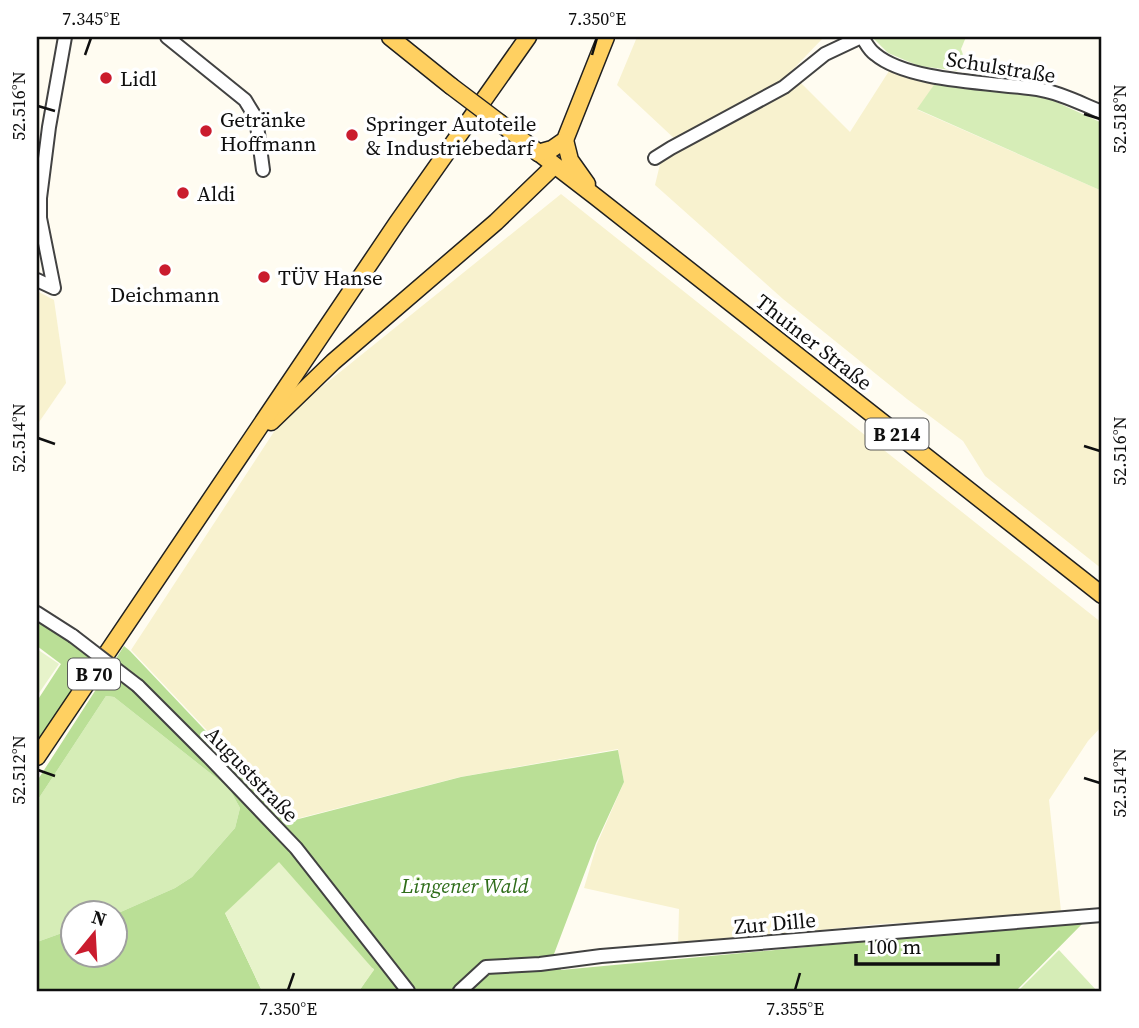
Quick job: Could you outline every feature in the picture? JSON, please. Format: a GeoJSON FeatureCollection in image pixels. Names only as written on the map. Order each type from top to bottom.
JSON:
{"type":"FeatureCollection","features":[{"type":"Feature","properties":{"kind":"main road","name":"Thuiner Straße"},"geometry":{"type":"LineString","coordinates":[[390,37],[1102,595]]}},
{"type":"Feature","properties":{"kind":"main road"},"geometry":{"type":"LineString","coordinates":[[538,153],[552,149],[565,140],[606,37]]}},
{"type":"Feature","properties":{"kind":"main road","name":"B 70"},"geometry":{"type":"LineString","coordinates":[[37,757],[397,223],[525,40]]}},
{"type":"Feature","properties":{"kind":"main road","name":"B 214"},"geometry":{"type":"LineString","coordinates":[[565,140],[570,160],[596,197]]}},
{"type":"Feature","properties":{"kind":"main road"},"geometry":{"type":"LineString","coordinates":[[247,446],[333,362],[496,222],[554,166]]}},
{"type":"Feature","properties":{"kind":"street"},"geometry":{"type":"LineString","coordinates":[[37,281],[54,288],[40,218],[40,198],[65,37]]}},
{"type":"Feature","properties":{"kind":"street"},"geometry":{"type":"LineString","coordinates":[[167,37],[245,100],[256,118],[263,170]]}},
{"type":"Feature","properties":{"kind":"street","name":"Schulstraße"},"geometry":{"type":"LineString","coordinates":[[655,158],[784,87],[825,54],[862,37],[872,53],[906,70],[1044,90],[1102,112]]}},
{"type":"Feature","properties":{"kind":"street","name":"Auguststraße"},"geometry":{"type":"LineString","coordinates":[[37,613],[73,636],[138,686],[209,757],[296,848],[408,991]]}},
{"type":"Feature","properties":{"kind":"street","name":"Zur Dille"},"geometry":{"type":"LineString","coordinates":[[460,991],[486,967],[1102,915]]}},
{"type":"Feature","properties":{"kind":"shaded area"},"geometry":{"type":"Polygon","coordinates":[[[637,37],[824,37],[779,84],[677,141],[617,85],[637,37]]]}},
{"type":"Feature","properties":{"kind":"shaded area"},"geometry":{"type":"Polygon","coordinates":[[[889,71],[936,82],[918,110],[1102,191],[1102,569],[985,476],[963,441],[783,299],[655,185],[661,160],[801,83],[850,132],[889,71]]]}},
{"type":"Feature","properties":{"kind":"shaded area"},"geometry":{"type":"Polygon","coordinates":[[[561,194],[1102,623],[1102,726],[1088,741],[1049,800],[1061,911],[879,924],[678,945],[679,909],[584,888],[597,844],[624,782],[618,749],[460,777],[292,820],[131,650],[283,418],[561,194]]]}},
{"type":"Feature","properties":{"kind":"shaded area"},"geometry":{"type":"Polygon","coordinates":[[[37,291],[54,300],[66,383],[37,425],[37,291]]]}},
{"type":"Feature","properties":{"kind":"green space"},"geometry":{"type":"Polygon","coordinates":[[[872,37],[966,37],[961,49],[965,60],[976,73],[919,66],[888,53],[872,37]]]}},
{"type":"Feature","properties":{"kind":"green space"},"geometry":{"type":"Polygon","coordinates":[[[936,82],[1041,95],[1102,123],[1102,191],[917,109],[936,82]]]}},
{"type":"Feature","properties":{"kind":"green space"},"geometry":{"type":"Polygon","coordinates":[[[37,618],[69,639],[93,660],[37,744],[37,701],[61,664],[37,646],[37,618]]]}},
{"type":"Feature","properties":{"kind":"green space","name":"Lingener Wald"},"geometry":{"type":"Polygon","coordinates":[[[124,646],[291,821],[461,777],[618,750],[624,782],[596,843],[554,954],[561,970],[1085,921],[1016,991],[359,991],[374,969],[225,913],[262,991],[37,991],[37,942],[60,934],[60,968],[130,968],[130,908],[175,888],[192,877],[235,828],[240,808],[229,788],[114,697],[106,696],[37,801],[37,781],[124,646]]]}},
{"type":"Feature","properties":{"kind":"green space"},"geometry":{"type":"Polygon","coordinates":[[[37,649],[59,664],[37,696],[37,649]]]}},
{"type":"Feature","properties":{"kind":"green space"},"geometry":{"type":"Polygon","coordinates":[[[106,696],[114,697],[229,788],[240,808],[235,828],[192,877],[175,888],[130,908],[130,898],[60,898],[60,934],[37,942],[37,801],[106,696]]]}},
{"type":"Feature","properties":{"kind":"green space"},"geometry":{"type":"Polygon","coordinates":[[[279,862],[374,970],[359,991],[262,991],[225,913],[279,862]]]}},
{"type":"Feature","properties":{"kind":"green space"},"geometry":{"type":"Polygon","coordinates":[[[1059,950],[1097,991],[1018,991],[1059,950]]]}},
{"type":"Feature","properties":{"kind":"place","name":"Lidl"},"geometry":{"type":"Point","coordinates":[106,78]}},
{"type":"Feature","properties":{"kind":"place","name":"Getränke Hoffmann"},"geometry":{"type":"Point","coordinates":[206,131]}},
{"type":"Feature","properties":{"kind":"place","name":"Springer Autoteile & Industriebedarf"},"geometry":{"type":"Point","coordinates":[352,135]}},
{"type":"Feature","properties":{"kind":"place","name":"Aldi"},"geometry":{"type":"Point","coordinates":[183,193]}},
{"type":"Feature","properties":{"kind":"place","name":"Deichmann"},"geometry":{"type":"Point","coordinates":[165,270]}},
{"type":"Feature","properties":{"kind":"place","name":"TÜV Hanse"},"geometry":{"type":"Point","coordinates":[264,277]}}]}
